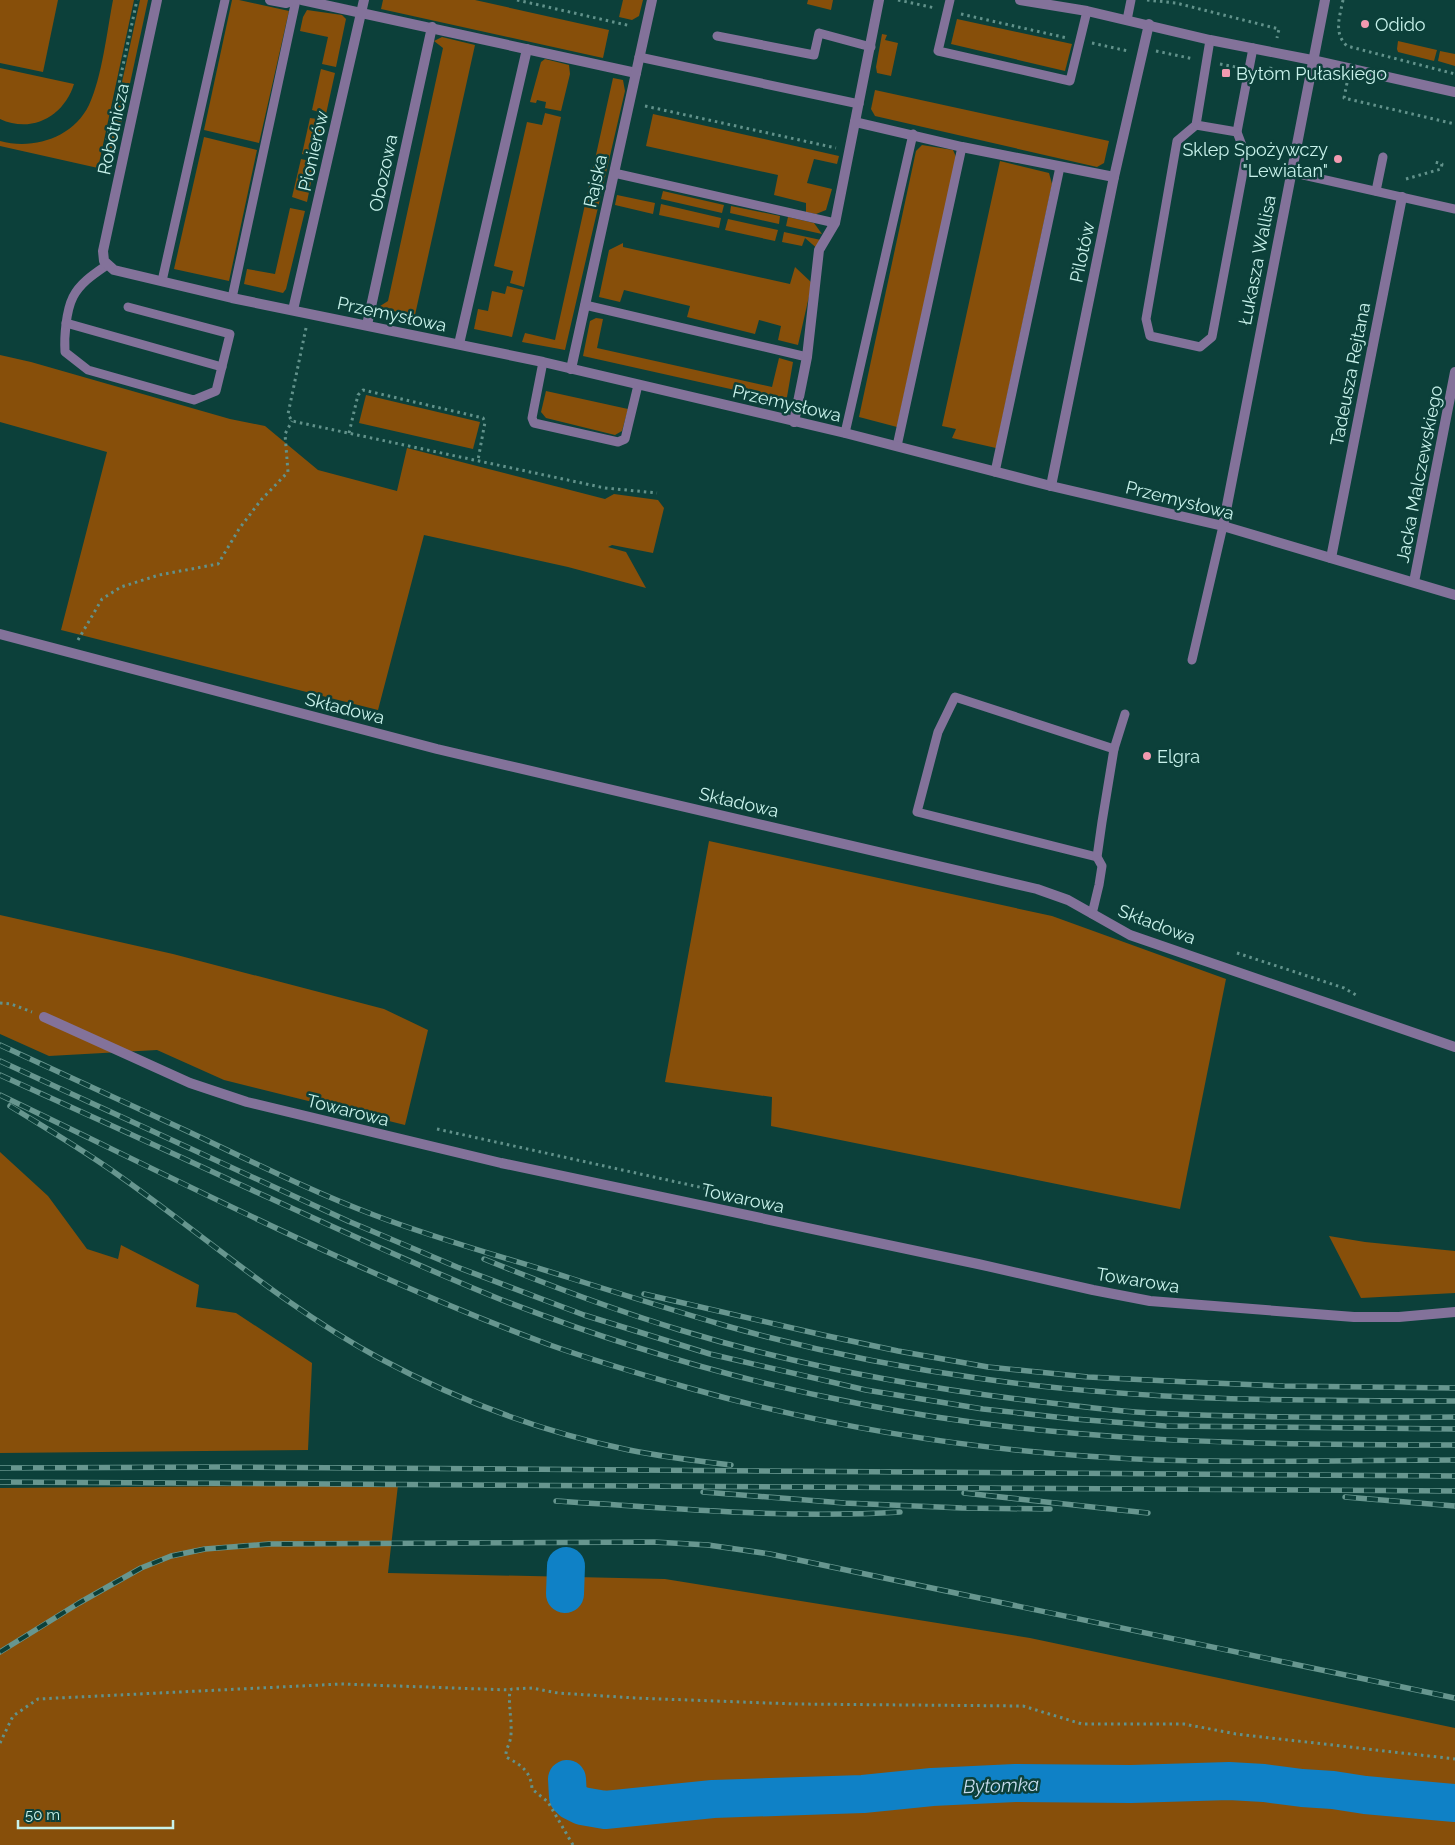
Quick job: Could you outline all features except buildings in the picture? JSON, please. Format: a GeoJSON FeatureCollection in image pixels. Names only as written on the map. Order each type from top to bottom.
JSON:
{"type":"FeatureCollection","features":[{"type":"Feature","properties":{"kind":"street","name":"Robotnicza"},"geometry":{"type":"LineString","coordinates":[[107,265],[103,256],[103,250],[157,0]]}},
{"type":"Feature","properties":{"kind":"street"},"geometry":{"type":"LineString","coordinates":[[270,0],[286,3],[295,0]]}},
{"type":"Feature","properties":{"kind":"street"},"geometry":{"type":"LineString","coordinates":[[302,0],[636,73]]}},
{"type":"Feature","properties":{"kind":"street","name":"Pionierów"},"geometry":{"type":"LineString","coordinates":[[293,310],[364,0]]}},
{"type":"Feature","properties":{"kind":"street","name":"Rajska"},"geometry":{"type":"LineString","coordinates":[[571,369],[652,0]]}},
{"type":"Feature","properties":{"kind":"street"},"geometry":{"type":"LineString","coordinates":[[794,422],[807,356],[819,250],[834,223],[879,0]]}},
{"type":"Feature","properties":{"kind":"street"},"geometry":{"type":"LineString","coordinates":[[1020,0],[1149,24],[1210,40],[1312,60],[1455,92]]}},
{"type":"Feature","properties":{"kind":"street","name":"Łukasza Wallisa"},"geometry":{"type":"LineString","coordinates":[[1223,526],[1290,172],[1325,0]]}},
{"type":"Feature","properties":{"kind":"street","name":"Pilotów"},"geometry":{"type":"LineString","coordinates":[[1051,486],[1114,177],[1149,24]]}},
{"type":"Feature","properties":{"kind":"street","name":"Obozowa"},"geometry":{"type":"LineString","coordinates":[[367,325],[432,27]]}},
{"type":"Feature","properties":{"kind":"street"},"geometry":{"type":"LineString","coordinates":[[459,344],[527,49]]}},
{"type":"Feature","properties":{"kind":"street"},"geometry":{"type":"LineString","coordinates":[[855,122],[913,134],[962,147],[1114,177]]}},
{"type":"Feature","properties":{"kind":"street","name":"Tadeusza Rejtana"},"geometry":{"type":"LineString","coordinates":[[1331,558],[1402,197]]}},
{"type":"Feature","properties":{"kind":"street","name":"Przemysłowa"},"geometry":{"type":"LineString","coordinates":[[107,265],[114,270],[232,298],[543,362],[845,433],[1051,486],[1223,526],[1455,595]]}},
{"type":"Feature","properties":{"kind":"street","name":"Jacka Malczewskiego"},"geometry":{"type":"LineString","coordinates":[[1414,582],[1455,372]]}},
{"type":"Feature","properties":{"kind":"street","name":"Składowa"},"geometry":{"type":"LineString","coordinates":[[0,634],[437,749],[1037,889],[1068,900],[1130,935],[1455,1046]]}},
{"type":"Feature","properties":{"kind":"street","name":"Towarowa"},"geometry":{"type":"LineString","coordinates":[[44,1017],[190,1083],[247,1102],[501,1163],[1093,1290],[1150,1301],[1345,1316],[1399,1317],[1455,1312]]}},
{"type":"Feature","properties":{"kind":"lane"},"geometry":{"type":"LineString","coordinates":[[162,281],[224,0]]}},
{"type":"Feature","properties":{"kind":"lane"},"geometry":{"type":"LineString","coordinates":[[232,298],[295,0]]}},
{"type":"Feature","properties":{"kind":"lane"},"geometry":{"type":"LineString","coordinates":[[950,0],[938,51],[1070,81],[1087,11]]}},
{"type":"Feature","properties":{"kind":"lane"},"geometry":{"type":"LineString","coordinates":[[1127,20],[1131,0]]}},
{"type":"Feature","properties":{"kind":"lane"},"geometry":{"type":"LineString","coordinates":[[717,36],[814,55],[819,33],[871,47]]}},
{"type":"Feature","properties":{"kind":"lane"},"geometry":{"type":"LineString","coordinates":[[1210,40],[1196,125],[1176,141],[1146,319],[1150,336],[1200,347],[1212,337],[1246,156],[1237,132],[1253,48]]}},
{"type":"Feature","properties":{"kind":"lane"},"geometry":{"type":"LineString","coordinates":[[640,56],[859,104]]}},
{"type":"Feature","properties":{"kind":"lane"},"geometry":{"type":"LineString","coordinates":[[1196,125],[1237,132]]}},
{"type":"Feature","properties":{"kind":"lane"},"geometry":{"type":"LineString","coordinates":[[845,433],[913,134]]}},
{"type":"Feature","properties":{"kind":"lane"},"geometry":{"type":"LineString","coordinates":[[897,446],[962,147]]}},
{"type":"Feature","properties":{"kind":"lane"},"geometry":{"type":"LineString","coordinates":[[1376,191],[1384,157]]}},
{"type":"Feature","properties":{"kind":"lane"},"geometry":{"type":"LineString","coordinates":[[995,472],[1060,167]]}},
{"type":"Feature","properties":{"kind":"lane"},"geometry":{"type":"LineString","coordinates":[[1290,172],[1455,209]]}},
{"type":"Feature","properties":{"kind":"lane"},"geometry":{"type":"LineString","coordinates":[[614,173],[834,223]]}},
{"type":"Feature","properties":{"kind":"lane"},"geometry":{"type":"LineString","coordinates":[[107,265],[88,278],[72,298],[64,336],[65,352],[88,370],[194,400],[216,391],[230,334],[128,307]]}},
{"type":"Feature","properties":{"kind":"lane"},"geometry":{"type":"LineString","coordinates":[[585,305],[807,356]]}},
{"type":"Feature","properties":{"kind":"lane"},"geometry":{"type":"LineString","coordinates":[[66,323],[222,366]]}},
{"type":"Feature","properties":{"kind":"lane"},"geometry":{"type":"LineString","coordinates":[[543,362],[532,418],[534,423],[618,442],[625,439],[638,385]]}},
{"type":"Feature","properties":{"kind":"lane"},"geometry":{"type":"LineString","coordinates":[[1192,660],[1223,526]]}},
{"type":"Feature","properties":{"kind":"lane"},"geometry":{"type":"LineString","coordinates":[[1097,857],[917,812],[938,732],[955,697],[1114,749]]}},
{"type":"Feature","properties":{"kind":"lane"},"geometry":{"type":"LineString","coordinates":[[1092,914],[1102,866],[1097,857],[1114,749],[1125,714]]}},
{"type":"Feature","properties":{"kind":"path"},"geometry":{"type":"LineString","coordinates":[[123,158],[104,154],[137,0]]}},
{"type":"Feature","properties":{"kind":"path"},"geometry":{"type":"LineString","coordinates":[[517,0],[646,29]]}},
{"type":"Feature","properties":{"kind":"path"},"geometry":{"type":"LineString","coordinates":[[1343,0],[1338,26],[1341,40],[1354,48],[1455,74]]}},
{"type":"Feature","properties":{"kind":"path"},"geometry":{"type":"LineString","coordinates":[[1354,48],[1344,98],[1455,124]]}},
{"type":"Feature","properties":{"kind":"path"},"geometry":{"type":"LineString","coordinates":[[629,103],[849,151]]}},
{"type":"Feature","properties":{"kind":"path"},"geometry":{"type":"LineString","coordinates":[[1406,179],[1441,169],[1442,164],[1435,162],[1436,160]]}},
{"type":"Feature","properties":{"kind":"path"},"geometry":{"type":"LineString","coordinates":[[309,313],[288,414],[292,421],[606,488],[657,493]]}},
{"type":"Feature","properties":{"kind":"path"},"geometry":{"type":"LineString","coordinates":[[349,433],[358,395],[363,390],[483,418],[485,422],[478,460]]}},
{"type":"Feature","properties":{"kind":"path"},"geometry":{"type":"LineString","coordinates":[[78,642],[102,598],[121,587],[159,575],[218,564],[239,530],[261,500],[288,472],[284,434],[292,421]]}},
{"type":"Feature","properties":{"kind":"path"},"geometry":{"type":"LineString","coordinates":[[0,1003],[11,1004],[44,1017]]}},
{"type":"Feature","properties":{"kind":"path"},"geometry":{"type":"LineString","coordinates":[[437,1130],[767,1202]]}},
{"type":"Feature","properties":{"kind":"path"},"geometry":{"type":"LineString","coordinates":[[0,1743],[14,1716],[38,1699],[342,1684],[510,1690],[532,1688],[635,1698],[795,1704],[1023,1706],[1082,1724],[1184,1724],[1236,1734],[1455,1759]]}},
{"type":"Feature","properties":{"kind":"path"},"geometry":{"type":"LineString","coordinates":[[510,1690],[509,1713],[512,1733],[511,1741],[505,1753],[506,1757],[526,1769],[531,1779],[532,1789],[548,1802],[573,1845]]}},
{"type":"Feature","properties":{"kind":"shaded area"},"geometry":{"type":"Polygon","coordinates":[[[0,0],[58,0],[43,72],[0,63],[0,0]]]}},
{"type":"Feature","properties":{"kind":"shaded area"},"geometry":{"type":"Polygon","coordinates":[[[113,0],[134,0],[98,168],[0,146],[0,141],[26,144],[51,139],[73,126],[82,116],[94,94],[104,54],[113,0]]]}},
{"type":"Feature","properties":{"kind":"shaded area"},"geometry":{"type":"Polygon","coordinates":[[[140,0],[148,0],[115,153],[108,149],[108,146],[140,0]]]}},
{"type":"Feature","properties":{"kind":"shaded area"},"geometry":{"type":"Polygon","coordinates":[[[232,0],[289,11],[259,143],[204,130],[232,0]]]}},
{"type":"Feature","properties":{"kind":"shaded area"},"geometry":{"type":"Polygon","coordinates":[[[383,0],[475,0],[609,30],[603,58],[381,9],[383,0]]]}},
{"type":"Feature","properties":{"kind":"shaded area"},"geometry":{"type":"Polygon","coordinates":[[[623,0],[643,0],[639,16],[632,20],[619,17],[623,0]]]}},
{"type":"Feature","properties":{"kind":"shaded area"},"geometry":{"type":"Polygon","coordinates":[[[808,0],[833,0],[831,10],[807,4],[808,0]]]}},
{"type":"Feature","properties":{"kind":"shaded area"},"geometry":{"type":"Polygon","coordinates":[[[307,10],[342,15],[346,19],[336,67],[322,64],[328,37],[300,31],[303,17],[307,10]]]}},
{"type":"Feature","properties":{"kind":"shaded area"},"geometry":{"type":"Polygon","coordinates":[[[957,19],[1072,44],[1065,71],[951,44],[957,19]]]}},
{"type":"Feature","properties":{"kind":"shaded area"},"geometry":{"type":"Polygon","coordinates":[[[882,34],[887,35],[885,40],[898,43],[891,76],[877,73],[876,67],[882,34]]]}},
{"type":"Feature","properties":{"kind":"shaded area"},"geometry":{"type":"Polygon","coordinates":[[[442,37],[475,45],[415,315],[377,308],[388,301],[443,48],[434,41],[442,37]]]}},
{"type":"Feature","properties":{"kind":"shaded area"},"geometry":{"type":"Polygon","coordinates":[[[1398,41],[1437,50],[1434,61],[1398,52],[1398,41]]]}},
{"type":"Feature","properties":{"kind":"shaded area"},"geometry":{"type":"Polygon","coordinates":[[[1440,51],[1455,54],[1455,66],[1438,61],[1440,51]]]}},
{"type":"Feature","properties":{"kind":"shaded area"},"geometry":{"type":"Polygon","coordinates":[[[545,59],[569,65],[570,74],[561,111],[545,108],[546,102],[537,100],[536,103],[530,102],[541,62],[545,59]]]}},
{"type":"Feature","properties":{"kind":"shaded area"},"geometry":{"type":"Polygon","coordinates":[[[0,68],[74,84],[63,105],[55,113],[35,123],[12,123],[0,119],[0,68]]]}},
{"type":"Feature","properties":{"kind":"shaded area"},"geometry":{"type":"Polygon","coordinates":[[[321,69],[335,73],[326,114],[312,110],[321,69]]]}},
{"type":"Feature","properties":{"kind":"shaded area"},"geometry":{"type":"Polygon","coordinates":[[[613,78],[623,80],[625,91],[565,350],[522,342],[525,333],[555,340],[613,78]]]}},
{"type":"Feature","properties":{"kind":"shaded area"},"geometry":{"type":"Polygon","coordinates":[[[875,90],[1109,141],[1104,163],[1097,167],[875,116],[871,109],[875,90]]]}},
{"type":"Feature","properties":{"kind":"shaded area"},"geometry":{"type":"Polygon","coordinates":[[[545,113],[561,117],[524,287],[510,283],[513,271],[494,266],[527,122],[542,125],[545,113]]]}},
{"type":"Feature","properties":{"kind":"shaded area"},"geometry":{"type":"Polygon","coordinates":[[[653,114],[839,156],[837,164],[814,159],[807,183],[832,189],[826,210],[816,214],[806,212],[806,203],[774,195],[778,175],[646,146],[653,114]]]}},
{"type":"Feature","properties":{"kind":"shaded area"},"geometry":{"type":"Polygon","coordinates":[[[310,118],[324,120],[317,157],[302,154],[310,118]]]}},
{"type":"Feature","properties":{"kind":"shaded area"},"geometry":{"type":"Polygon","coordinates":[[[204,137],[257,150],[229,281],[174,269],[204,137]]]}},
{"type":"Feature","properties":{"kind":"shaded area"},"geometry":{"type":"Polygon","coordinates":[[[922,145],[953,150],[956,157],[897,427],[859,417],[916,151],[922,145]]]}},
{"type":"Feature","properties":{"kind":"shaded area"},"geometry":{"type":"Polygon","coordinates":[[[301,159],[315,162],[307,202],[292,197],[301,159]]]}},
{"type":"Feature","properties":{"kind":"shaded area"},"geometry":{"type":"Polygon","coordinates":[[[1000,161],[1049,173],[1052,184],[996,448],[952,438],[956,429],[942,426],[1000,161]]]}},
{"type":"Feature","properties":{"kind":"shaded area"},"geometry":{"type":"Polygon","coordinates":[[[663,191],[724,205],[722,213],[661,199],[663,191]]]}},
{"type":"Feature","properties":{"kind":"shaded area"},"geometry":{"type":"Polygon","coordinates":[[[617,195],[655,203],[653,214],[615,205],[617,195]]]}},
{"type":"Feature","properties":{"kind":"shaded area"},"geometry":{"type":"Polygon","coordinates":[[[661,204],[721,218],[719,228],[659,215],[661,204]]]}},
{"type":"Feature","properties":{"kind":"shaded area"},"geometry":{"type":"Polygon","coordinates":[[[731,206],[780,216],[779,224],[730,213],[731,206]]]}},
{"type":"Feature","properties":{"kind":"shaded area"},"geometry":{"type":"Polygon","coordinates":[[[290,208],[305,211],[286,289],[283,293],[244,284],[247,269],[275,274],[290,208]]]}},
{"type":"Feature","properties":{"kind":"shaded area"},"geometry":{"type":"Polygon","coordinates":[[[788,217],[814,223],[822,234],[786,226],[788,217]]]}},
{"type":"Feature","properties":{"kind":"shaded area"},"geometry":{"type":"Polygon","coordinates":[[[728,219],[778,230],[775,241],[725,230],[728,219]]]}},
{"type":"Feature","properties":{"kind":"shaded area"},"geometry":{"type":"Polygon","coordinates":[[[784,232],[821,240],[819,250],[805,238],[802,246],[782,242],[784,232]]]}},
{"type":"Feature","properties":{"kind":"shaded area"},"geometry":{"type":"Polygon","coordinates":[[[623,243],[623,247],[790,284],[795,267],[812,283],[798,345],[778,340],[781,326],[759,320],[755,334],[687,317],[690,306],[624,290],[620,302],[599,297],[609,250],[623,243]]]}},
{"type":"Feature","properties":{"kind":"shaded area"},"geometry":{"type":"Polygon","coordinates":[[[507,286],[523,290],[512,337],[474,329],[478,309],[488,311],[492,291],[505,294],[507,286]]]}},
{"type":"Feature","properties":{"kind":"shaded area"},"geometry":{"type":"Polygon","coordinates":[[[596,318],[603,319],[597,348],[772,387],[779,358],[793,362],[787,397],[784,401],[583,356],[590,321],[596,318]]]}},
{"type":"Feature","properties":{"kind":"shaded area"},"geometry":{"type":"Polygon","coordinates":[[[0,355],[31,362],[230,419],[265,426],[318,470],[397,491],[407,448],[605,499],[614,494],[658,500],[664,508],[653,553],[612,545],[608,547],[626,552],[646,588],[568,567],[424,535],[378,710],[61,630],[107,452],[0,422],[0,355]]]}},
{"type":"Feature","properties":{"kind":"shaded area"},"geometry":{"type":"Polygon","coordinates":[[[546,391],[628,409],[622,431],[615,435],[546,418],[541,412],[546,391]]]}},
{"type":"Feature","properties":{"kind":"shaded area"},"geometry":{"type":"Polygon","coordinates":[[[366,395],[480,422],[473,449],[359,423],[366,395]]]}},
{"type":"Feature","properties":{"kind":"shaded area"},"geometry":{"type":"Polygon","coordinates":[[[709,841],[1052,916],[1226,979],[1180,1209],[771,1126],[772,1097],[665,1082],[709,841]]]}},
{"type":"Feature","properties":{"kind":"shaded area"},"geometry":{"type":"Polygon","coordinates":[[[0,915],[173,954],[384,1009],[428,1030],[405,1125],[224,1080],[157,1050],[49,1056],[0,1034],[0,915]]]}},
{"type":"Feature","properties":{"kind":"shaded area"},"geometry":{"type":"Polygon","coordinates":[[[0,1152],[48,1196],[87,1249],[118,1259],[121,1245],[199,1285],[196,1307],[236,1313],[312,1363],[308,1450],[0,1453],[0,1152]]]}},
{"type":"Feature","properties":{"kind":"shaded area"},"geometry":{"type":"Polygon","coordinates":[[[1329,1236],[1365,1242],[1455,1251],[1455,1293],[1361,1298],[1329,1236]]]}},
{"type":"Feature","properties":{"kind":"shaded area"},"geometry":{"type":"Polygon","coordinates":[[[398,1485],[388,1573],[665,1579],[1030,1638],[1455,1728],[1455,1845],[0,1845],[0,1488],[398,1485]]]}},
{"type":"Feature","properties":{"kind":"waterway","name":"Bytomka"},"geometry":{"type":"LineString","coordinates":[[565,1594],[566,1566]]}},
{"type":"Feature","properties":{"kind":"waterway","name":"Bytomka"},"geometry":{"type":"LineString","coordinates":[[567,1779],[568,1797],[572,1801],[582,1806],[605,1810],[713,1799],[863,1794],[932,1787],[1015,1783],[1131,1784],[1229,1781],[1455,1803]]}},
{"type":"Feature","properties":{"kind":"railway"},"geometry":{"type":"LineString","coordinates":[[0,1045],[350,1206],[447,1240],[666,1308],[787,1342],[885,1363],[951,1374],[1101,1392],[1278,1400],[1455,1401]]}},
{"type":"Feature","properties":{"kind":"railway"},"geometry":{"type":"LineString","coordinates":[[0,1061],[348,1221],[457,1267],[584,1315],[710,1354],[866,1390],[983,1409],[1074,1419],[1165,1426],[1455,1429]]}},
{"type":"Feature","properties":{"kind":"railway"},"geometry":{"type":"LineString","coordinates":[[0,1075],[399,1257],[502,1300],[634,1347],[724,1373],[861,1404],[1009,1427],[1083,1434],[1231,1442],[1455,1445]]}},
{"type":"Feature","properties":{"kind":"railway"},"geometry":{"type":"LineString","coordinates":[[0,1095],[272,1226],[410,1289],[480,1318],[584,1357],[746,1403],[804,1417],[921,1438],[980,1446],[1098,1457],[1194,1461],[1455,1460]]}},
{"type":"Feature","properties":{"kind":"railway"},"geometry":{"type":"LineString","coordinates":[[10,1106],[107,1167],[311,1317],[379,1358],[439,1388],[532,1424],[596,1443],[680,1459],[731,1465]]}},
{"type":"Feature","properties":{"kind":"railway"},"geometry":{"type":"LineString","coordinates":[[484,1259],[581,1297],[724,1343],[814,1365],[905,1383],[996,1396],[1151,1413],[1227,1416],[1455,1417]]}},
{"type":"Feature","properties":{"kind":"railway"},"geometry":{"type":"LineString","coordinates":[[644,1294],[898,1351],[988,1367],[1088,1377],[1189,1382],[1283,1386],[1455,1388]]}},
{"type":"Feature","properties":{"kind":"railway"},"geometry":{"type":"LineString","coordinates":[[0,1468],[221,1467],[1455,1476]]}},
{"type":"Feature","properties":{"kind":"railway"},"geometry":{"type":"LineString","coordinates":[[0,1482],[1455,1491]]}},
{"type":"Feature","properties":{"kind":"railway"},"geometry":{"type":"LineString","coordinates":[[703,1492],[844,1503],[962,1508],[1050,1509]]}},
{"type":"Feature","properties":{"kind":"railway"},"geometry":{"type":"LineString","coordinates":[[964,1493],[1148,1513]]}},
{"type":"Feature","properties":{"kind":"railway"},"geometry":{"type":"LineString","coordinates":[[1345,1497],[1455,1506]]}},
{"type":"Feature","properties":{"kind":"railway"},"geometry":{"type":"LineString","coordinates":[[556,1501],[771,1513],[857,1514],[900,1512]]}},
{"type":"Feature","properties":{"kind":"railway"},"geometry":{"type":"LineString","coordinates":[[0,1652],[79,1603],[141,1568],[171,1556],[205,1549],[269,1544],[654,1542],[708,1545],[770,1554],[1455,1698]]}},
{"type":"Feature","properties":{"kind":"place","name":"Odido"},"geometry":{"type":"Point","coordinates":[1365,24]}},
{"type":"Feature","properties":{"kind":"place","name":"Bytom Pułaskiego"},"geometry":{"type":"Point","coordinates":[1226,73]}},
{"type":"Feature","properties":{"kind":"place","name":"Sklep Spożywczy \"Lewiatan\""},"geometry":{"type":"Point","coordinates":[1338,159]}},
{"type":"Feature","properties":{"kind":"place","name":"Elgra"},"geometry":{"type":"Point","coordinates":[1147,756]}}]}
